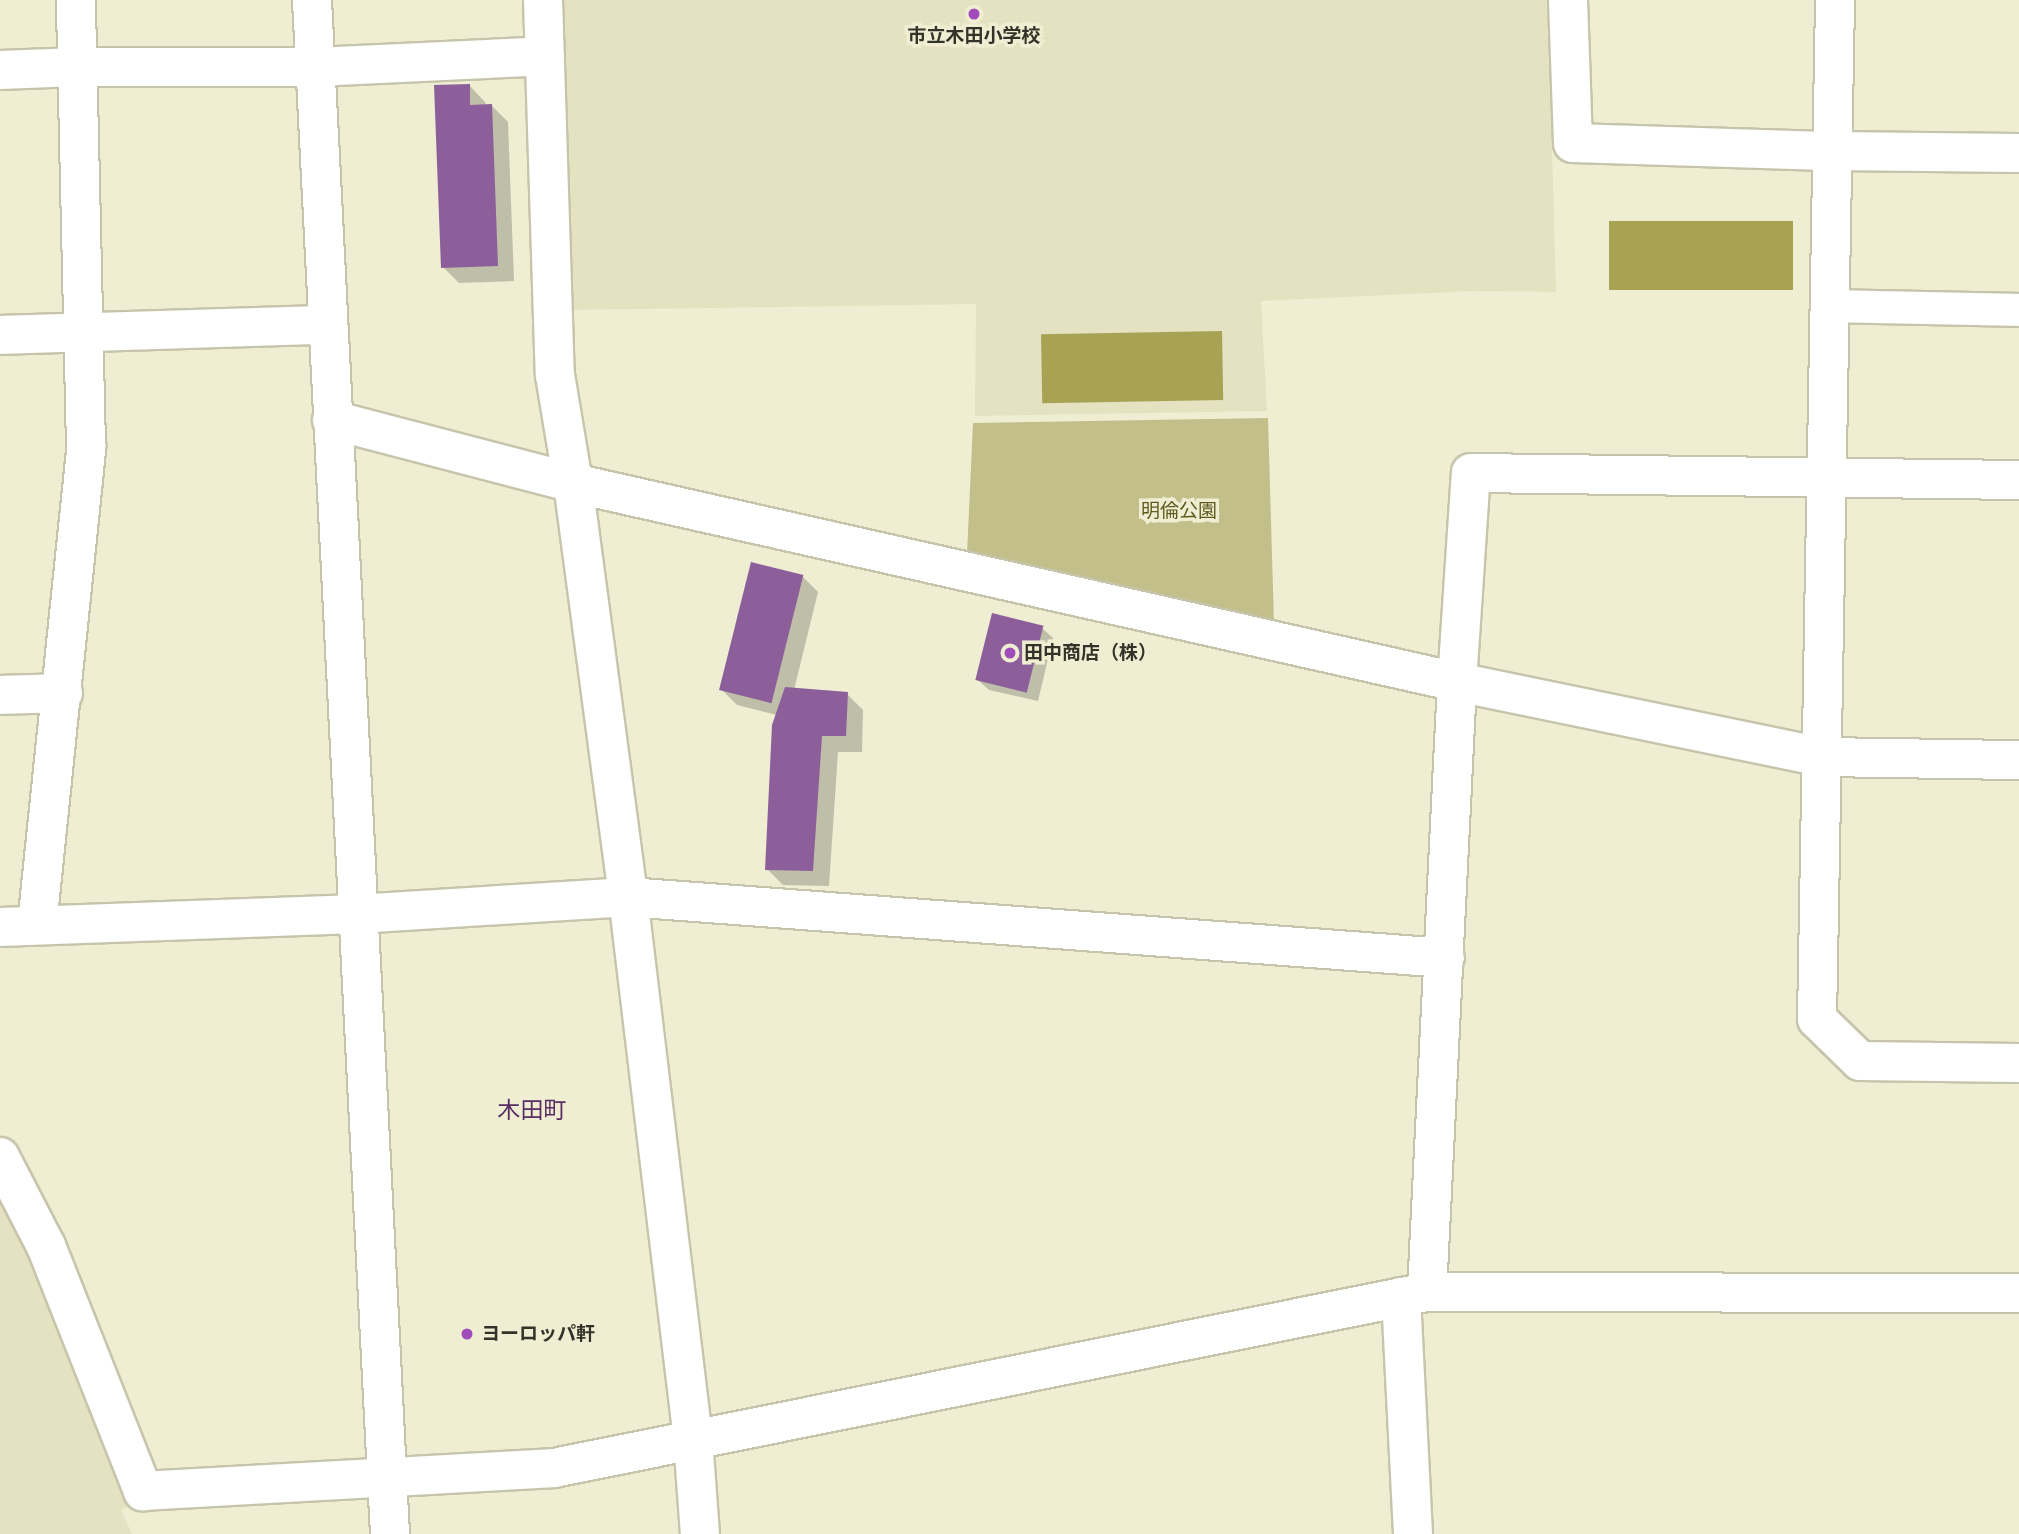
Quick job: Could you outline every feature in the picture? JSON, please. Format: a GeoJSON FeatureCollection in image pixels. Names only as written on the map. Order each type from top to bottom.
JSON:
{"type":"FeatureCollection","features":[{"type":"Feature","properties":{"kind":"street"},"geometry":{"type":"LineString","coordinates":[[37,925],[63,693],[86,447],[76,0]]}},
{"type":"Feature","properties":{"kind":"street"},"geometry":{"type":"LineString","coordinates":[[312,0],[331,419],[390,1534]]}},
{"type":"Feature","properties":{"kind":"street"},"geometry":{"type":"LineString","coordinates":[[543,0],[555,375],[573,483],[628,897],[693,1439],[699,1534]]}},
{"type":"Feature","properties":{"kind":"street"},"geometry":{"type":"LineString","coordinates":[[1568,0],[1573,143],[1833,151],[2019,153]]}},
{"type":"Feature","properties":{"kind":"street"},"geometry":{"type":"LineString","coordinates":[[1835,0],[1817,1019],[1860,1061],[2019,1063]]}},
{"type":"Feature","properties":{"kind":"street"},"geometry":{"type":"LineString","coordinates":[[0,70],[78,67],[314,67],[545,56]]}},
{"type":"Feature","properties":{"kind":"street"},"geometry":{"type":"LineString","coordinates":[[1830,306],[2019,310]]}},
{"type":"Feature","properties":{"kind":"street"},"geometry":{"type":"LineString","coordinates":[[0,335],[327,325]]}},
{"type":"Feature","properties":{"kind":"street"},"geometry":{"type":"LineString","coordinates":[[331,419],[573,483],[1457,682],[1823,757],[2019,760]]}},
{"type":"Feature","properties":{"kind":"street"},"geometry":{"type":"LineString","coordinates":[[1413,1534],[1415,1294],[1446,958],[1457,682],[1471,473],[2019,480]]}},
{"type":"Feature","properties":{"kind":"street"},"geometry":{"type":"LineString","coordinates":[[0,695],[63,693]]}},
{"type":"Feature","properties":{"kind":"street"},"geometry":{"type":"LineString","coordinates":[[0,927],[358,914],[628,897],[1446,958]]}},
{"type":"Feature","properties":{"kind":"street"},"geometry":{"type":"LineString","coordinates":[[0,1157],[46,1246],[143,1491],[554,1468],[1415,1294],[2019,1293]]}},
{"type":"Feature","properties":{"kind":"shaded area"},"geometry":{"type":"Polygon","coordinates":[[[560,0],[1548,0],[1556,292],[1474,291],[1261,301],[1267,411],[975,416],[976,304],[569,310],[560,0]]]}},
{"type":"Feature","properties":{"kind":"shaded area"},"geometry":{"type":"Polygon","coordinates":[[[1609,221],[1793,221],[1793,290],[1609,290],[1609,221]]]}},
{"type":"Feature","properties":{"kind":"shaded area"},"geometry":{"type":"Polygon","coordinates":[[[1222,331],[1223,400],[1042,403],[1041,334],[1222,331]]]}},
{"type":"Feature","properties":{"kind":"shaded area"},"geometry":{"type":"Polygon","coordinates":[[[0,1193],[28,1247],[128,1506],[121,1510],[132,1534],[0,1534],[0,1193]]]}},
{"type":"Feature","properties":{"kind":"green space","name":"明倫公園"},"geometry":{"type":"Polygon","coordinates":[[[1268,418],[1274,624],[967,554],[973,423],[1268,418]]]}},
{"type":"Feature","properties":{"kind":"building"},"geometry":{"type":"Polygon","coordinates":[[[470,84],[470,105],[492,104],[498,266],[441,268],[434,85],[470,84]]]}},
{"type":"Feature","properties":{"kind":"building"},"geometry":{"type":"Polygon","coordinates":[[[751,562],[803,575],[771,703],[719,690],[751,562]]]}},
{"type":"Feature","properties":{"kind":"building","name":"田中商店（株）"},"geometry":{"type":"Polygon","coordinates":[[[992,613],[1043,626],[1027,693],[975,680],[992,613]]]}},
{"type":"Feature","properties":{"kind":"building"},"geometry":{"type":"Polygon","coordinates":[[[785,687],[848,692],[846,736],[822,736],[813,871],[765,870],[772,725],[785,687]]]}},
{"type":"Feature","properties":{"kind":"place","name":"市立木田小学校"},"geometry":{"type":"Point","coordinates":[974,14]}},
{"type":"Feature","properties":{"kind":"place","name":"田中商店（株）"},"geometry":{"type":"Point","coordinates":[1010,653]}},
{"type":"Feature","properties":{"kind":"place","name":"ヨーロッパ軒"},"geometry":{"type":"Point","coordinates":[467,1334]}},
{"type":"Feature","properties":{"kind":"district","name":"木田町"},"geometry":{"type":"Point","coordinates":[532,1111]}}]}
